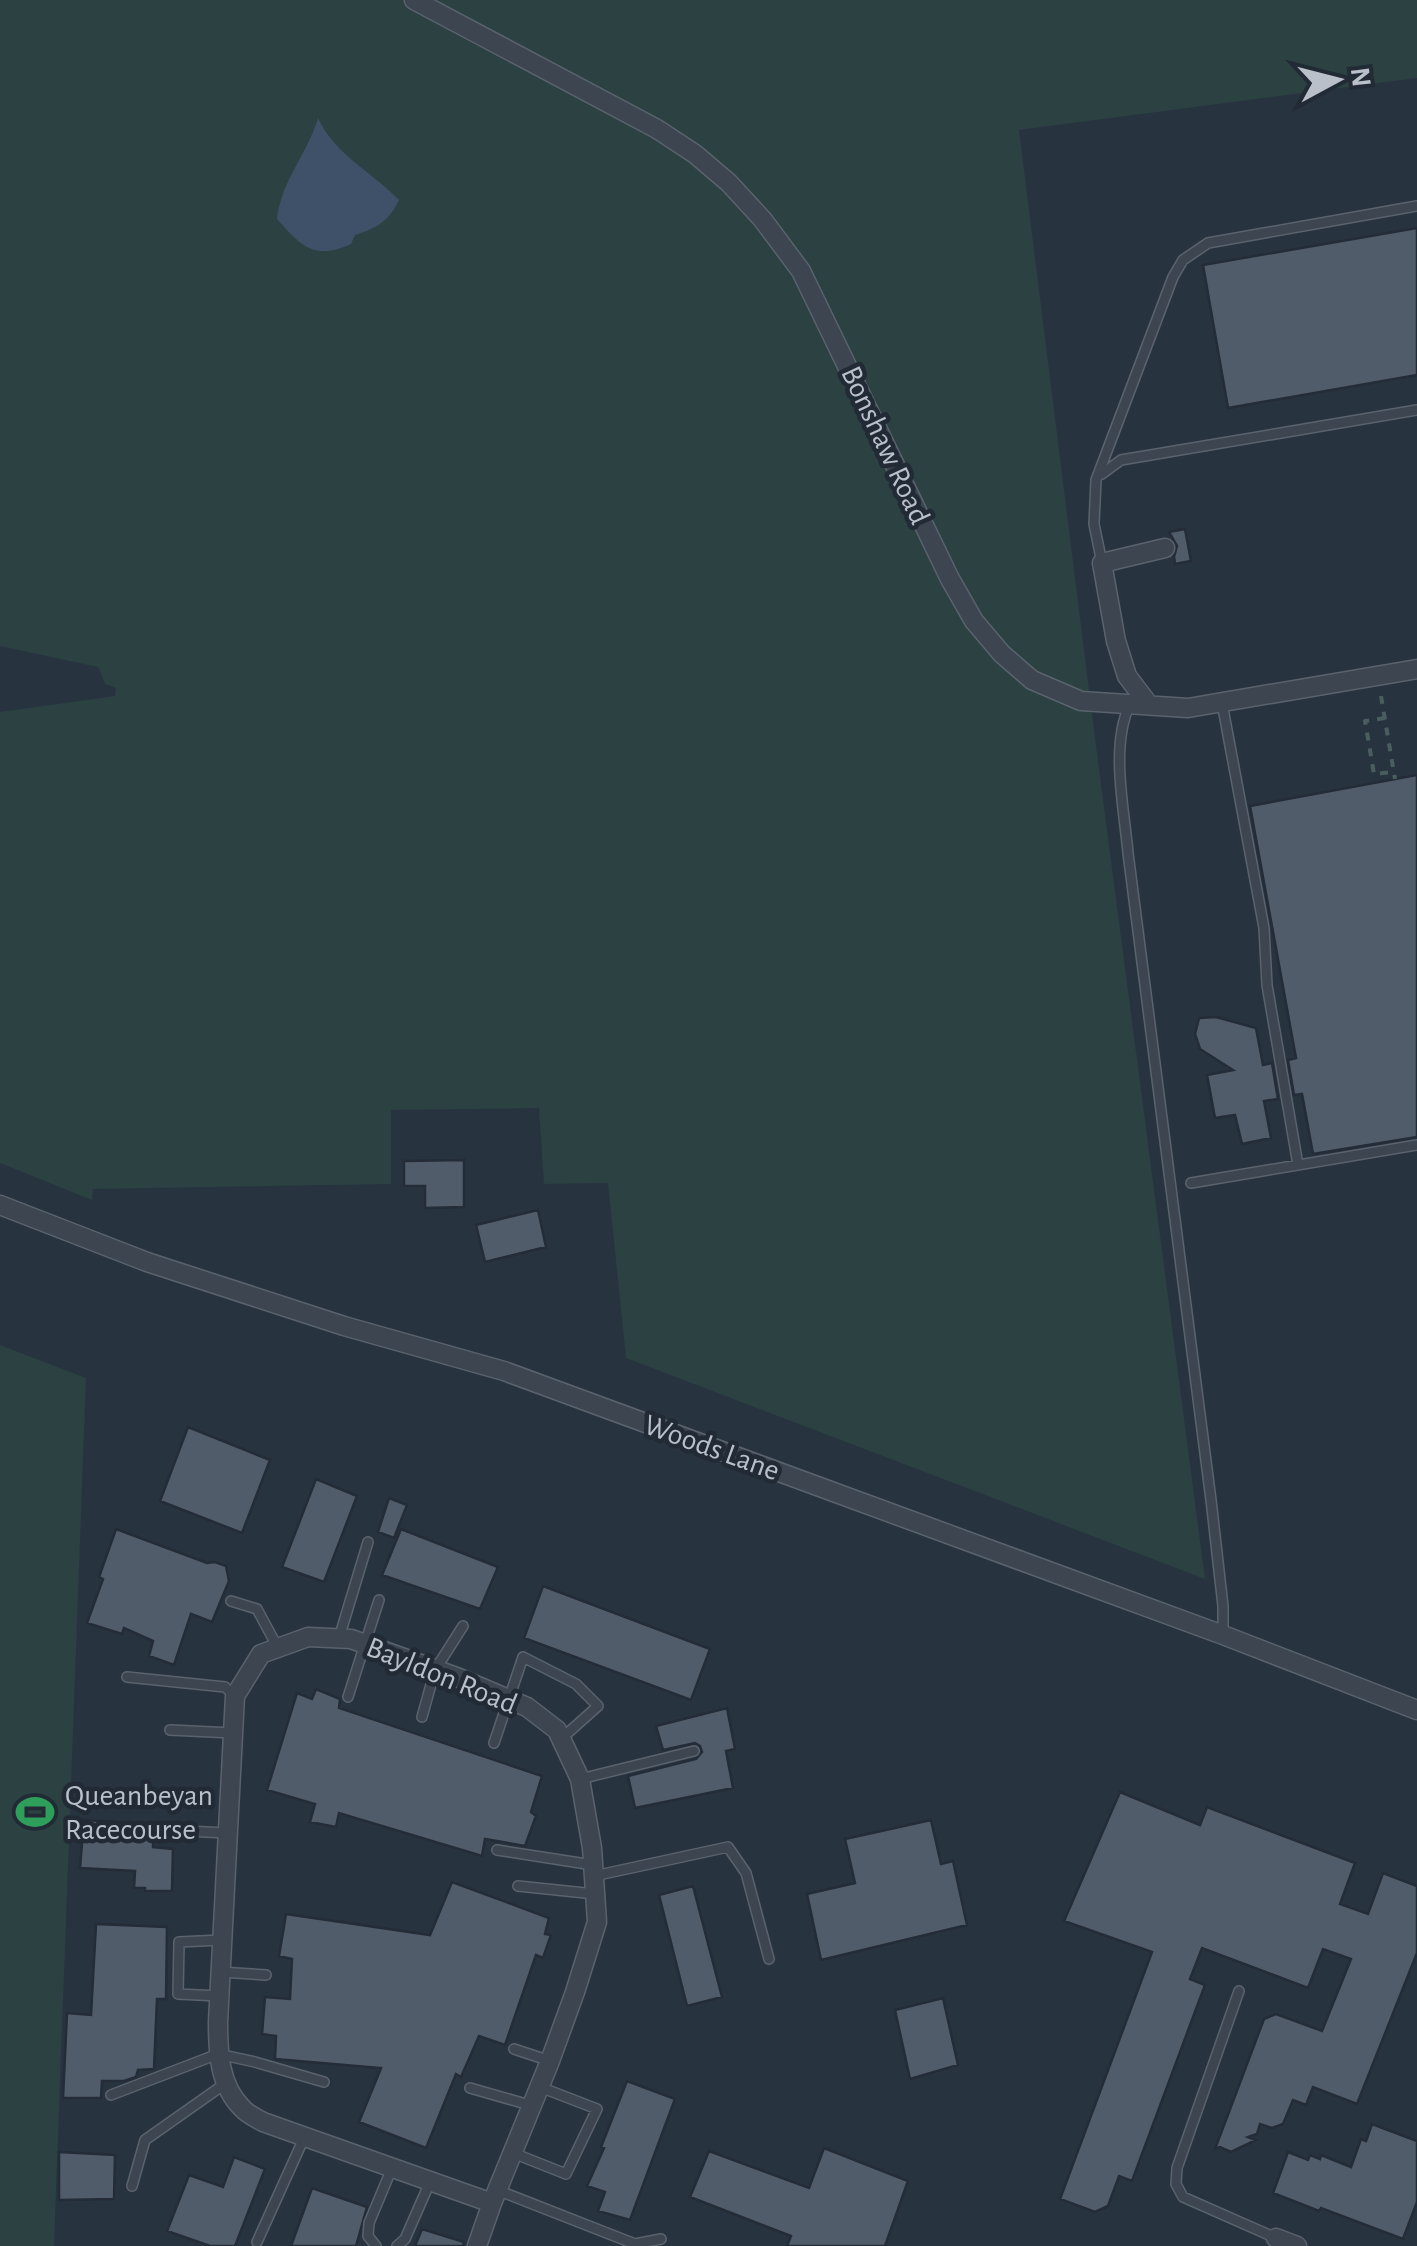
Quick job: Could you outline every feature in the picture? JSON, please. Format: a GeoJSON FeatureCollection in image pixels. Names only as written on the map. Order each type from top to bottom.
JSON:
{"type":"FeatureCollection","features":[{"type":"Feature","properties":{"kind":"street","name":"Bonshaw Road"},"geometry":{"type":"LineString","coordinates":[[414,0],[657,129],[695,154],[763,220],[801,271],[974,621],[1002,654],[1032,680],[1081,701],[1188,708],[1417,670]]}},
{"type":"Feature","properties":{"kind":"street"},"geometry":{"type":"LineString","coordinates":[[1140,704],[1116,642],[1102,563],[1165,548]]}},
{"type":"Feature","properties":{"kind":"street","name":"Woods Lane"},"geometry":{"type":"LineString","coordinates":[[0,1205],[147,1262],[344,1326],[504,1371],[1417,1710]]}},
{"type":"Feature","properties":{"kind":"street","name":"Bayldon Road"},"geometry":{"type":"LineString","coordinates":[[278,1648],[308,1637],[351,1639],[528,1707],[557,1730],[580,1779],[597,1922],[576,1992],[477,2246]]}},
{"type":"Feature","properties":{"kind":"street"},"geometry":{"type":"LineString","coordinates":[[278,1648],[261,1654],[235,1696],[219,1996],[218,2054],[226,2083],[242,2108],[263,2122],[430,2182],[494,2197]]}},
{"type":"Feature","properties":{"kind":"street"},"geometry":{"type":"LineString","coordinates":[[1276,2238],[1297,2246]]}},
{"type":"Feature","properties":{"kind":"lane"},"geometry":{"type":"LineString","coordinates":[[1102,563],[1094,524],[1096,480],[1173,277],[1183,260],[1208,242],[1417,206]]}},
{"type":"Feature","properties":{"kind":"lane"},"geometry":{"type":"LineString","coordinates":[[1096,480],[1121,460],[1417,410]]}},
{"type":"Feature","properties":{"kind":"lane"},"geometry":{"type":"LineString","coordinates":[[1222,703],[1264,928],[1267,985],[1298,1164]]}},
{"type":"Feature","properties":{"kind":"lane"},"geometry":{"type":"LineString","coordinates":[[1140,704],[1122,721],[1120,754],[1128,852],[1211,1500],[1223,1636]]}},
{"type":"Feature","properties":{"kind":"lane"},"geometry":{"type":"LineString","coordinates":[[1190,1183],[1417,1145]]}},
{"type":"Feature","properties":{"kind":"lane"},"geometry":{"type":"LineString","coordinates":[[340,1638],[368,1542]]}},
{"type":"Feature","properties":{"kind":"lane"},"geometry":{"type":"LineString","coordinates":[[348,1696],[379,1600]]}},
{"type":"Feature","properties":{"kind":"lane"},"geometry":{"type":"LineString","coordinates":[[231,1601],[258,1609],[278,1648]]}},
{"type":"Feature","properties":{"kind":"lane"},"geometry":{"type":"LineString","coordinates":[[422,1717],[435,1670],[463,1626]]}},
{"type":"Feature","properties":{"kind":"lane"},"geometry":{"type":"LineString","coordinates":[[494,1743],[523,1658],[576,1684],[598,1706],[561,1739]]}},
{"type":"Feature","properties":{"kind":"lane"},"geometry":{"type":"LineString","coordinates":[[128,1676],[224,1688],[235,1696]]}},
{"type":"Feature","properties":{"kind":"lane"},"geometry":{"type":"LineString","coordinates":[[170,1730],[233,1733]]}},
{"type":"Feature","properties":{"kind":"lane"},"geometry":{"type":"LineString","coordinates":[[580,1779],[694,1751]]}},
{"type":"Feature","properties":{"kind":"lane"},"geometry":{"type":"LineString","coordinates":[[164,1830],[227,1833]]}},
{"type":"Feature","properties":{"kind":"lane"},"geometry":{"type":"LineString","coordinates":[[518,1886],[594,1878],[728,1847],[746,1874],[769,1959]]}},
{"type":"Feature","properties":{"kind":"lane"},"geometry":{"type":"LineString","coordinates":[[497,1850],[594,1878]]}},
{"type":"Feature","properties":{"kind":"lane"},"geometry":{"type":"LineString","coordinates":[[219,1996],[178,1994],[179,1942],[221,1940]]}},
{"type":"Feature","properties":{"kind":"lane"},"geometry":{"type":"LineString","coordinates":[[220,1972],[266,1976]]}},
{"type":"Feature","properties":{"kind":"lane"},"geometry":{"type":"LineString","coordinates":[[1239,1991],[1178,2168],[1176,2184],[1183,2197],[1276,2238]]}},
{"type":"Feature","properties":{"kind":"lane"},"geometry":{"type":"LineString","coordinates":[[514,2049],[550,2062]]}},
{"type":"Feature","properties":{"kind":"lane"},"geometry":{"type":"LineString","coordinates":[[110,2095],[218,2054],[324,2082]]}},
{"type":"Feature","properties":{"kind":"lane"},"geometry":{"type":"LineString","coordinates":[[132,2186],[145,2140],[226,2083]]}},
{"type":"Feature","properties":{"kind":"lane"},"geometry":{"type":"LineString","coordinates":[[513,2153],[566,2174],[597,2109],[540,2086]]}},
{"type":"Feature","properties":{"kind":"lane"},"geometry":{"type":"LineString","coordinates":[[470,2088],[532,2106]]}},
{"type":"Feature","properties":{"kind":"lane"},"geometry":{"type":"LineString","coordinates":[[257,2242],[304,2138]]}},
{"type":"Feature","properties":{"kind":"lane"},"geometry":{"type":"LineString","coordinates":[[376,2246],[368,2236],[369,2223],[392,2168]]}},
{"type":"Feature","properties":{"kind":"lane"},"geometry":{"type":"LineString","coordinates":[[398,2246],[405,2240],[430,2182]]}},
{"type":"Feature","properties":{"kind":"lane"},"geometry":{"type":"LineString","coordinates":[[494,2197],[635,2244],[661,2239]]}},
{"type":"Feature","properties":{"kind":"path"},"geometry":{"type":"LineString","coordinates":[[1376,676],[1394,779]]}},
{"type":"Feature","properties":{"kind":"path"},"geometry":{"type":"LineString","coordinates":[[1385,718],[1365,721],[1374,774],[1393,772]]}},
{"type":"Feature","properties":{"kind":"green space"},"geometry":{"type":"Polygon","coordinates":[[[0,0],[1417,0],[1417,78],[1019,130],[1205,1579],[626,1358],[608,1183],[544,1184],[539,1108],[391,1110],[391,1184],[93,1189],[92,1200],[0,1163],[0,712],[115,696],[116,688],[105,684],[98,667],[0,646],[0,0]]]}},
{"type":"Feature","properties":{"kind":"green space","name":"Queanbeyan Racecourse"},"geometry":{"type":"Polygon","coordinates":[[[0,1345],[86,1378],[54,2246],[0,2246],[0,1345]]]}},
{"type":"Feature","properties":{"kind":"water"},"geometry":{"type":"Polygon","coordinates":[[[318,118],[344,153],[399,200],[382,223],[355,235],[351,244],[327,251],[301,243],[277,219],[284,192],[318,118]]]}},
{"type":"Feature","properties":{"kind":"building"},"geometry":{"type":"Polygon","coordinates":[[[1417,228],[1417,375],[1228,408],[1203,265],[1417,228]]]}},
{"type":"Feature","properties":{"kind":"building"},"geometry":{"type":"Polygon","coordinates":[[[1185,529],[1191,561],[1175,564],[1177,546],[1169,532],[1185,529]]]}},
{"type":"Feature","properties":{"kind":"building"},"geometry":{"type":"Polygon","coordinates":[[[1417,775],[1417,1137],[1313,1154],[1302,1094],[1294,1095],[1288,1060],[1296,1058],[1250,806],[1417,775]]]}},
{"type":"Feature","properties":{"kind":"building"},"geometry":{"type":"Polygon","coordinates":[[[1216,1017],[1256,1028],[1263,1065],[1272,1063],[1278,1099],[1264,1101],[1271,1138],[1242,1144],[1235,1115],[1215,1118],[1207,1075],[1233,1070],[1200,1049],[1195,1034],[1199,1018],[1216,1017]]]}},
{"type":"Feature","properties":{"kind":"building"},"geometry":{"type":"Polygon","coordinates":[[[464,1160],[464,1207],[425,1208],[425,1186],[404,1186],[404,1161],[464,1160]]]}},
{"type":"Feature","properties":{"kind":"building"},"geometry":{"type":"Polygon","coordinates":[[[538,1210],[546,1247],[485,1262],[476,1225],[538,1210]]]}},
{"type":"Feature","properties":{"kind":"building"},"geometry":{"type":"Polygon","coordinates":[[[188,1427],[270,1460],[242,1533],[160,1501],[188,1427]]]}},
{"type":"Feature","properties":{"kind":"building"},"geometry":{"type":"Polygon","coordinates":[[[316,1479],[357,1496],[324,1582],[282,1567],[316,1479]]]}},
{"type":"Feature","properties":{"kind":"building"},"geometry":{"type":"Polygon","coordinates":[[[389,1498],[407,1505],[394,1538],[378,1532],[389,1498]]]}},
{"type":"Feature","properties":{"kind":"building"},"geometry":{"type":"Polygon","coordinates":[[[116,1529],[207,1563],[226,1566],[229,1581],[212,1622],[191,1614],[174,1665],[149,1656],[153,1641],[124,1628],[122,1634],[87,1623],[116,1529]]]}},
{"type":"Feature","properties":{"kind":"building"},"geometry":{"type":"Polygon","coordinates":[[[401,1529],[498,1567],[480,1609],[382,1575],[401,1529]]]}},
{"type":"Feature","properties":{"kind":"building"},"geometry":{"type":"Polygon","coordinates":[[[543,1586],[710,1649],[691,1700],[524,1638],[543,1586]]]}},
{"type":"Feature","properties":{"kind":"building"},"geometry":{"type":"Polygon","coordinates":[[[316,1689],[340,1699],[339,1708],[542,1776],[531,1812],[536,1816],[525,1846],[485,1839],[482,1856],[339,1813],[336,1827],[310,1822],[315,1804],[267,1790],[297,1693],[312,1699],[316,1689]]]}},
{"type":"Feature","properties":{"kind":"building"},"geometry":{"type":"Polygon","coordinates":[[[727,1708],[735,1749],[726,1751],[733,1788],[635,1808],[628,1776],[696,1759],[702,1752],[695,1743],[663,1750],[656,1726],[727,1708]]]}},
{"type":"Feature","properties":{"kind":"building"},"geometry":{"type":"Polygon","coordinates":[[[1120,1792],[1200,1825],[1207,1807],[1355,1863],[1340,1904],[1368,1914],[1383,1873],[1417,1886],[1417,1953],[1357,2104],[1313,2087],[1306,2105],[1293,2100],[1283,2124],[1272,2128],[1260,2124],[1257,2134],[1248,2137],[1256,2140],[1231,2152],[1215,2149],[1264,2019],[1276,2014],[1322,2031],[1351,1959],[1323,1949],[1308,1988],[1202,1948],[1190,1979],[1205,1985],[1132,2181],[1119,2176],[1108,2206],[1095,2212],[1060,2199],[1152,1952],[1064,1921],[1120,1792]]]}},
{"type":"Feature","properties":{"kind":"building"},"geometry":{"type":"Polygon","coordinates":[[[84,1820],[154,1824],[153,1847],[173,1849],[172,1891],[134,1888],[135,1871],[80,1868],[84,1820]]]}},
{"type":"Feature","properties":{"kind":"building"},"geometry":{"type":"Polygon","coordinates":[[[931,1820],[941,1864],[953,1861],[967,1925],[821,1960],[807,1894],[855,1883],[845,1839],[931,1820]]]}},
{"type":"Feature","properties":{"kind":"building"},"geometry":{"type":"Polygon","coordinates":[[[452,1882],[549,1918],[545,1934],[551,1935],[543,1958],[536,1955],[505,2045],[479,2036],[461,2077],[456,2074],[426,2148],[359,2122],[381,2068],[275,2059],[276,2036],[262,2034],[265,1997],[290,1999],[292,1959],[279,1956],[286,1914],[430,1935],[452,1882]]]}},
{"type":"Feature","properties":{"kind":"building"},"geometry":{"type":"Polygon","coordinates":[[[693,1886],[722,1997],[687,2006],[659,1895],[693,1886]]]}},
{"type":"Feature","properties":{"kind":"building"},"geometry":{"type":"Polygon","coordinates":[[[96,1924],[167,1927],[166,1999],[157,1999],[154,2069],[138,2070],[136,2077],[124,2081],[102,2081],[101,2098],[63,2098],[67,2013],[91,2015],[96,1924]]]}},
{"type":"Feature","properties":{"kind":"building"},"geometry":{"type":"Polygon","coordinates":[[[943,1998],[958,2065],[910,2079],[895,2010],[943,1998]]]}},
{"type":"Feature","properties":{"kind":"building"},"geometry":{"type":"Polygon","coordinates":[[[627,2081],[675,2099],[630,2220],[598,2211],[605,2192],[587,2186],[627,2081]]]}},
{"type":"Feature","properties":{"kind":"building"},"geometry":{"type":"Polygon","coordinates":[[[1372,2124],[1417,2141],[1417,2202],[1403,2239],[1273,2193],[1288,2152],[1308,2160],[1310,2155],[1320,2159],[1321,2155],[1351,2167],[1361,2139],[1366,2141],[1372,2124]]]}},
{"type":"Feature","properties":{"kind":"building"},"geometry":{"type":"Polygon","coordinates":[[[824,2148],[908,2181],[885,2246],[787,2246],[791,2236],[690,2197],[709,2151],[809,2188],[824,2148]]]}},
{"type":"Feature","properties":{"kind":"building"},"geometry":{"type":"Polygon","coordinates":[[[59,2152],[115,2155],[114,2199],[59,2200],[59,2152]]]}},
{"type":"Feature","properties":{"kind":"building"},"geometry":{"type":"Polygon","coordinates":[[[234,2157],[265,2169],[235,2246],[210,2246],[167,2231],[189,2175],[223,2187],[234,2157]]]}},
{"type":"Feature","properties":{"kind":"building"},"geometry":{"type":"Polygon","coordinates":[[[312,2188],[367,2207],[356,2246],[291,2246],[312,2188]]]}},
{"type":"Feature","properties":{"kind":"building"},"geometry":{"type":"Polygon","coordinates":[[[422,2229],[464,2242],[463,2246],[415,2246],[422,2229]]]}},
{"type":"Feature","properties":{"kind":"place","name":"Queanbeyan Racecourse"},"geometry":{"type":"Point","coordinates":[35,1812]}}]}
